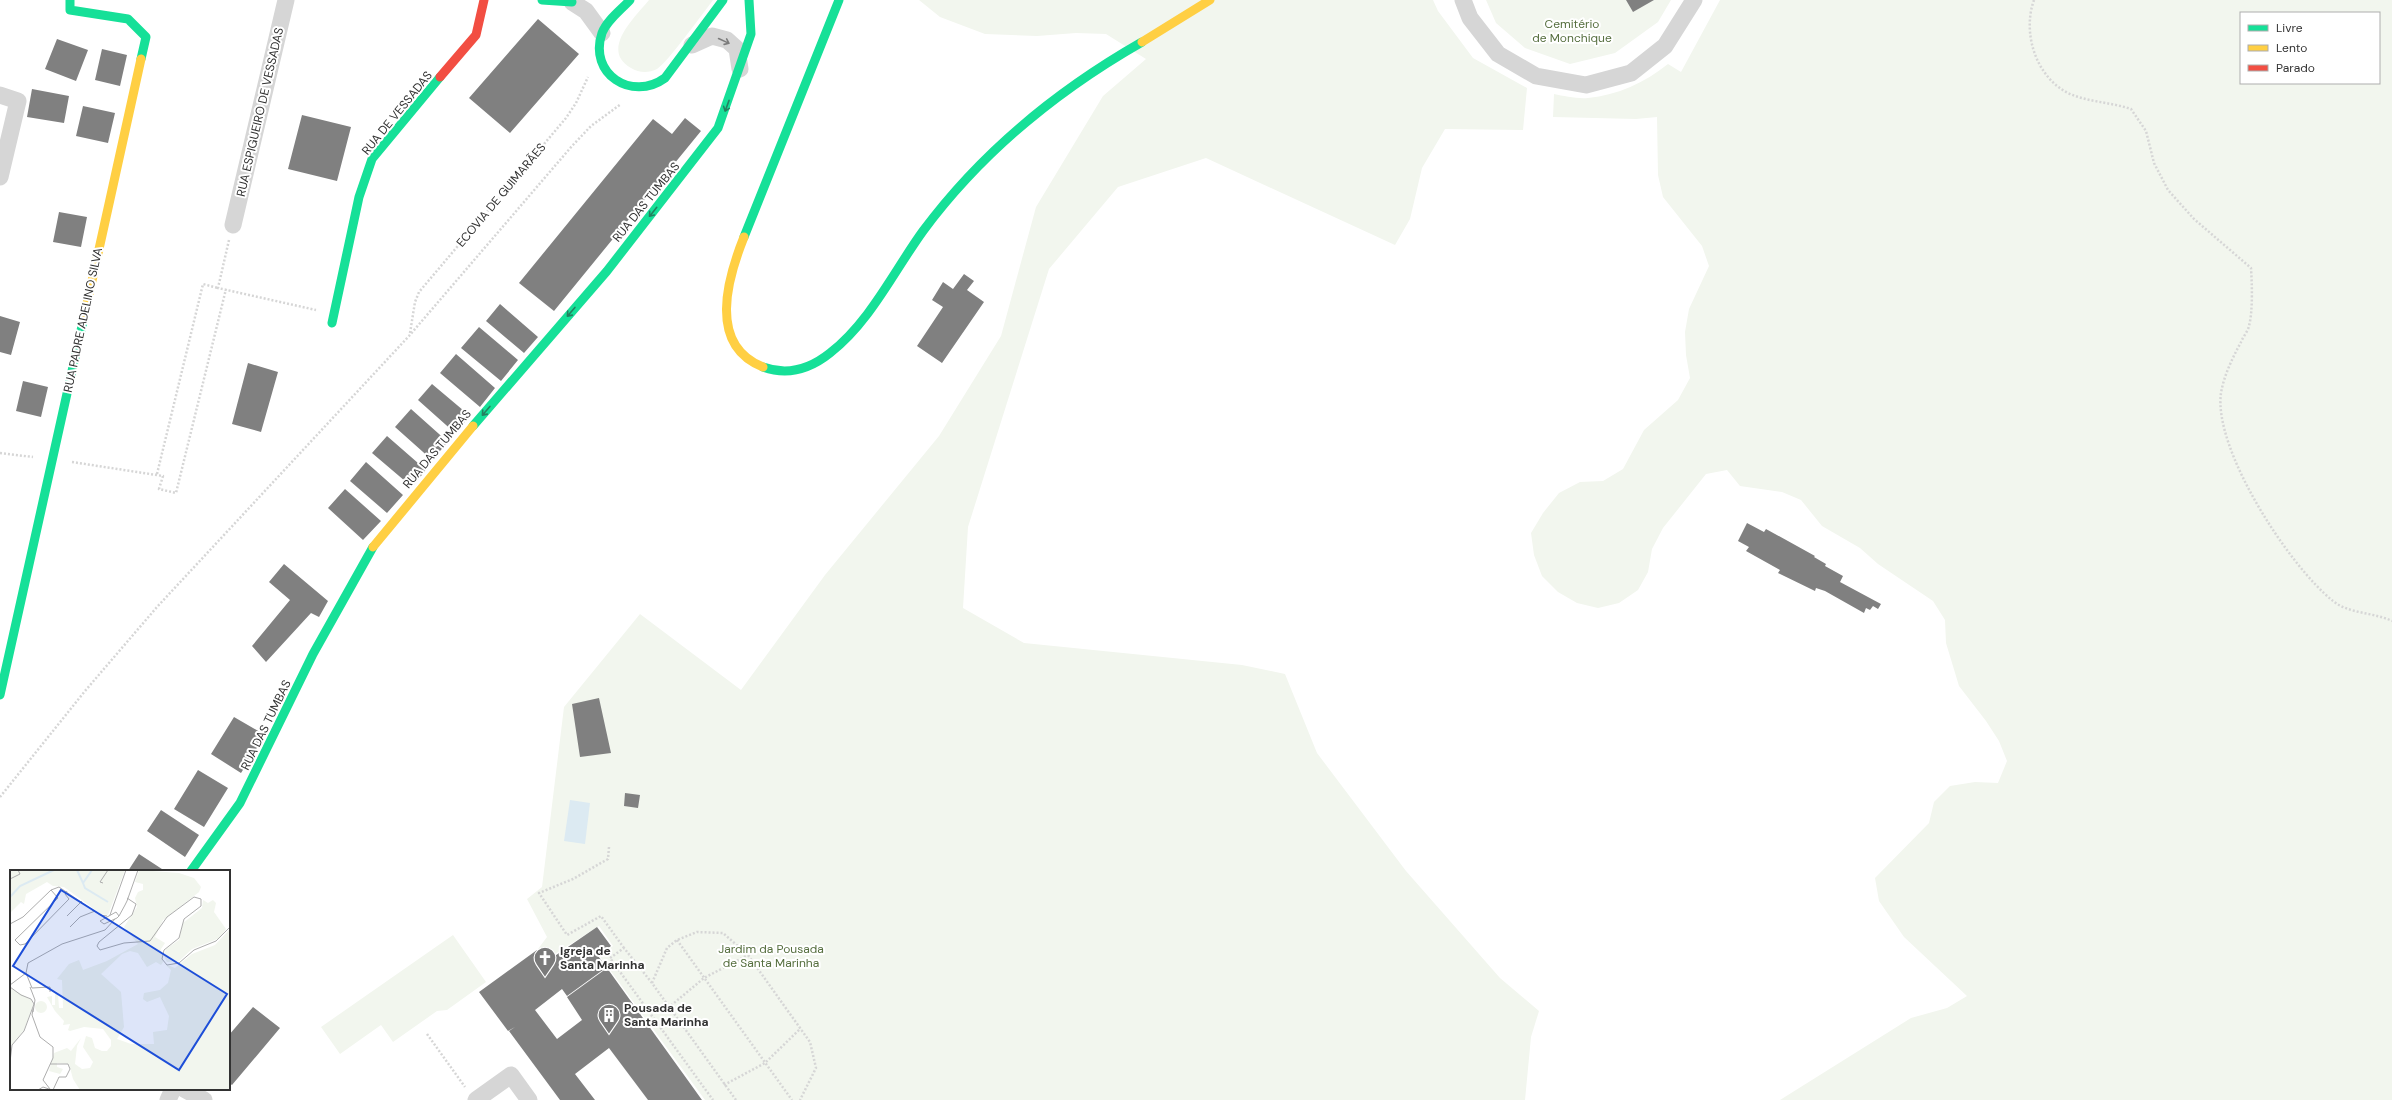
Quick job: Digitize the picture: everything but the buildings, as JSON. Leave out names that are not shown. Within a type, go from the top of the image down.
[{"type":"street","name":"RUA PADRE ADELINO SILVA","points":[[0,695],[146,37],[128,19],[70,10],[70,0]]},
{"type":"street","name":"RUA ESPIGUEIRO DE VESSADAS","points":[[233,225],[286,0]]},
{"type":"street","name":"RUA DE VESSADAS","points":[[333,319],[359,197],[372,159],[476,35],[484,0]]},
{"type":"street","points":[[542,0],[577,1],[602,33]]},
{"type":"street","points":[[630,0],[602,33],[598,55],[605,72],[618,83],[642,88],[653,86],[664,78],[692,45],[723,0]]},
{"type":"street","name":"RUA DAS TUMBAS","points":[[192,870],[240,803],[313,654],[367,554],[450,452],[607,271],[700,154],[718,128],[740,69],[751,34],[749,0]]},
{"type":"street","points":[[839,0],[734,263],[727,289],[726,316],[735,346],[755,364],[771,371],[791,371],[816,363],[837,348],[872,305],[923,231],[948,200],[1004,141],[1074,85],[1210,0]]},
{"type":"street","points":[[1463,0],[1470,18],[1498,54],[1536,76],[1586,85],[1631,73],[1665,46],[1694,0]]},
{"type":"street","points":[[692,45],[712,36],[727,40],[737,49],[740,69]]},
{"type":"street","points":[[0,96],[18,101],[0,177]]},
{"type":"street","points":[[476,1100],[511,1075],[530,1100]]},
{"type":"street","points":[[168,1100],[173,1090]]},
{"type":"street","points":[[186,1090],[204,1100]]},
{"type":"path","points":[[2034,0],[2030,26],[2033,53],[2052,82],[2068,93],[2131,108],[2146,131],[2154,162],[2168,190],[2194,219],[2251,268],[2249,326],[2228,370],[2221,391],[2220,408],[2225,438],[2254,500],[2301,570],[2333,601],[2346,610],[2373,614],[2392,621]]},
{"type":"path","name":"ECOVIA DE GUIMARÃES","points":[[409,336],[415,302],[420,292],[566,118],[576,103],[598,55]]},
{"type":"path","points":[[0,797],[85,691],[157,607],[409,336],[572,146],[603,116],[627,101]]},
{"type":"path","points":[[218,288],[233,225]]},
{"type":"path","points":[[157,474],[203,284],[333,319]]},
{"type":"path","points":[[0,453],[157,474],[163,476],[159,489],[176,493],[226,289]]},
{"type":"path","points":[[609,847],[608,859],[573,879],[539,893],[567,935],[601,916],[652,983],[668,1008],[736,1100]]},
{"type":"path","points":[[652,983],[667,948],[677,940],[697,932],[723,933],[748,955],[810,1042],[816,1068],[800,1100]]},
{"type":"path","points":[[677,940],[792,1100]]},
{"type":"path","points":[[624,948],[610,958],[713,1100]]},
{"type":"path","points":[[668,1008],[704,978],[748,955]]},
{"type":"path","points":[[724,1085],[766,1063],[801,1028]]},
{"type":"path","points":[[427,1034],[460,1081]]},
{"type":"green space","points":[[649,0],[713,0],[662,65],[654,70],[641,72],[634,70],[622,61],[618,52],[619,43],[629,24]]},
{"type":"green space","name":"Jardim da Pousada de Santa Marinha","points":[[919,0],[1433,0],[1438,11],[1473,58],[1527,88],[1523,130],[1445,129],[1422,168],[1410,219],[1395,245],[1206,158],[1118,187],[1049,269],[968,527],[963,608],[1024,643],[1242,665],[1285,674],[1317,753],[1406,871],[1500,978],[1539,1011],[1531,1037],[1525,1100],[705,1100],[599,955],[613,946],[599,926],[547,959],[538,949],[547,937],[527,899],[542,887],[564,707],[640,614],[741,690],[825,575],[939,436],[1001,336],[1036,207],[1103,96],[1146,59],[1106,34],[1076,33],[1037,36],[985,34],[940,17]]},
{"type":"green space","name":"Cemitério de Monchique","points":[[1486,0],[1671,0],[1658,22],[1615,53],[1570,64],[1525,48],[1496,23]]},
{"type":"green space","points":[[1720,0],[2392,0],[2392,1100],[1780,1100],[1911,1018],[1947,1008],[1967,996],[1904,937],[1879,901],[1875,878],[1929,823],[1934,802],[1950,786],[1975,782],[1998,783],[2007,761],[1999,741],[1986,721],[1959,686],[1946,643],[1945,620],[1933,601],[1878,564],[1860,548],[1822,526],[1801,500],[1782,492],[1740,486],[1727,470],[1706,474],[1663,528],[1652,549],[1648,572],[1638,590],[1619,603],[1598,608],[1577,603],[1558,592],[1542,576],[1534,555],[1531,533],[1543,513],[1559,493],[1580,482],[1603,481],[1623,469],[1644,430],[1678,400],[1690,378],[1686,355],[1685,332],[1689,309],[1709,266],[1702,246],[1663,197],[1658,175],[1657,117],[1636,119],[1553,117],[1554,94],[1588,98],[1610,94],[1630,87],[1650,77],[1668,64],[1681,72]]},
{"type":"green space","points":[[453,935],[486,982],[447,1010],[437,1011],[393,1042],[381,1025],[340,1054],[321,1027]]},
{"type":"shaded area","points":[[570,800],[590,803],[585,844],[564,841]]},
{"type":"traffic: fast","points":[[70,0],[70,10],[128,19],[146,37],[141,59]]},
{"type":"traffic: fast","points":[[542,0],[572,2]]},
{"type":"traffic: fast","points":[[630,0],[604,28],[599,48],[601,61],[607,72],[616,80],[627,85],[639,87],[652,85],[665,78],[723,0]]},
{"type":"traffic: fast","points":[[473,426],[607,271],[718,128],[751,34],[749,0]]},
{"type":"traffic: fast","points":[[744,237],[839,0]]},
{"type":"traffic: fast","points":[[763,367],[772,370],[790,371],[807,367],[830,353],[844,340],[869,311],[923,231],[970,175],[1023,125],[1051,102],[1080,81],[1142,42]]},
{"type":"traffic: fast","points":[[332,323],[359,197],[372,159],[440,77]]},
{"type":"traffic: fast","points":[[0,695],[84,317]]},
{"type":"traffic: fast","points":[[192,870],[240,803],[313,654],[373,547]]},
{"type":"traffic: slow","points":[[1142,42],[1210,0]]},
{"type":"traffic: slow","points":[[84,317],[141,59]]},
{"type":"traffic: slow","points":[[744,237],[732,271],[728,290],[726,309],[728,327],[734,343],[745,357],[763,367]]},
{"type":"traffic: slow","points":[[373,547],[473,426]]},
{"type":"traffic: jam","points":[[440,77],[476,35],[484,0]]},
{"type":"place","name":"Igreja de Santa Marinha","points":[[545,978]]},
{"type":"place","name":"Pousada de Santa Marinha","points":[[609,1034]]}]
